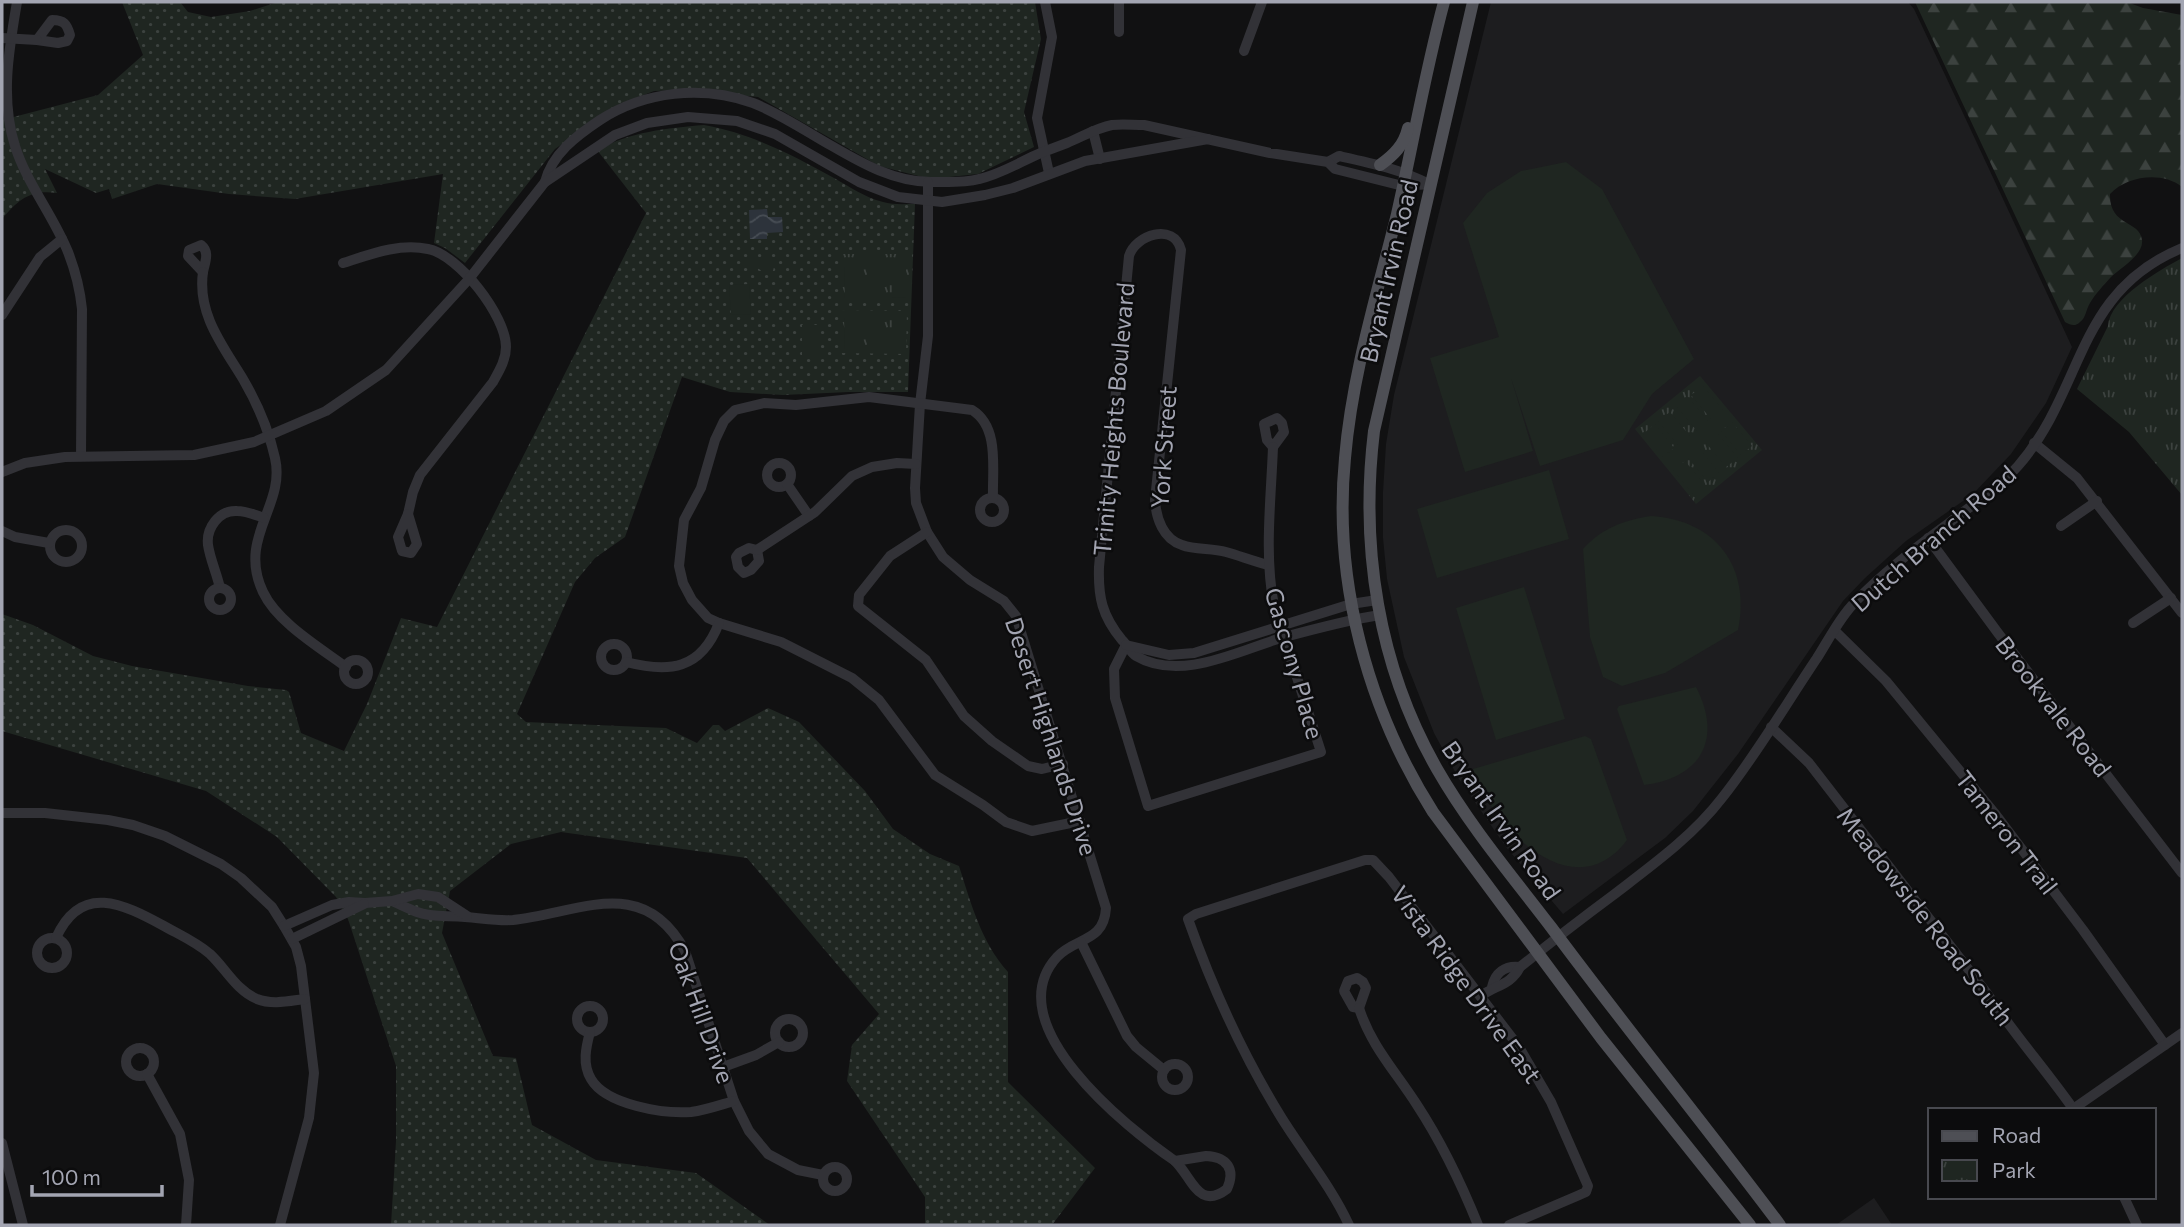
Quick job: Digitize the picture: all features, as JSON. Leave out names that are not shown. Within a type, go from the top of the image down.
[{"type":"main road","name":"Bryant Irvin Road","points":[[1444,2],[1425,78],[1404,186],[1357,379],[1345,456],[1342,493],[1351,604],[1381,707],[1415,784],[1601,1038],[1750,1225]]},
{"type":"main road","name":"Bryant Irvin Road","points":[[1473,2],[1374,431],[1369,538],[1380,615],[1405,702],[1437,770],[1558,936],[1780,1225]]},
{"type":"main road","points":[[1380,164],[1391,157],[1405,139],[1416,94],[1425,78]]},
{"type":"street","points":[[17,2],[6,38],[10,126],[24,170],[62,239],[74,270],[82,309],[81,456]]},
{"type":"street","points":[[1045,2],[1052,37],[1037,118],[1049,173]]},
{"type":"street","points":[[1119,2],[1119,32]]},
{"type":"street","points":[[1244,51],[1262,2]]},
{"type":"street","points":[[6,38],[37,40]]},
{"type":"street","points":[[2,472],[44,459],[194,455],[269,436],[326,411],[386,370],[468,279],[545,182],[549,168],[563,150],[584,131],[616,110],[664,94],[716,94],[750,102],[860,162],[893,176],[929,183],[977,180],[1111,125],[1144,125],[1328,163],[1335,169],[1404,186],[1430,184]]},
{"type":"street","points":[[545,182],[558,176],[599,145],[640,126],[662,120],[718,118],[757,126],[859,182],[898,197],[942,202],[1013,188],[1049,173],[1100,159],[1208,139]]},
{"type":"street","points":[[1093,131],[1100,159]]},
{"type":"street","points":[[1328,163],[1339,156],[1380,164],[1406,172],[1430,184]]},
{"type":"street","name":"Desert Highlands Drive","points":[[929,183],[927,353],[920,404],[916,503],[927,531],[953,568],[1004,601],[1016,616],[1106,908],[1106,919],[1101,928],[1059,955],[1049,967],[1042,995],[1048,1029],[1073,1070],[1116,1116],[1175,1161],[1186,1172],[1198,1192],[1208,1196],[1219,1195],[1227,1189],[1231,1172],[1226,1162],[1217,1156],[1175,1161]]},
{"type":"street","name":"Trinity Heights Boulevard","points":[[1181,250],[1176,238],[1164,233],[1136,242],[1129,256],[1098,590],[1104,615],[1134,655],[1158,664],[1188,666],[1284,637],[1380,615]]},
{"type":"street","points":[[2,315],[40,257],[62,239]]},
{"type":"street","points":[[344,263],[400,247],[432,250],[448,257],[493,308],[501,325],[506,345],[505,356],[493,382],[419,475],[408,514]]},
{"type":"street","name":"Dutch Branch Road","points":[[1481,996],[1492,987],[1509,982],[1520,967],[1663,857],[1696,827],[1723,797],[1856,601],[1928,538],[1987,494],[2017,467],[2064,393],[2091,330],[2107,305],[2123,286],[2148,265],[2182,248]]},
{"type":"street","name":"York Street","points":[[1181,250],[1155,500],[1158,521],[1171,538],[1181,545],[1226,552],[1268,565]]},
{"type":"street","points":[[203,272],[202,292],[214,335],[244,380],[269,436],[276,461],[275,491],[256,547],[256,568],[263,592],[272,608],[285,620],[345,667]]},
{"type":"street","points":[[993,498],[990,433],[984,418],[972,410],[869,397],[796,405],[764,403],[735,410],[724,421],[715,440],[701,488],[684,520],[679,566],[683,583],[692,600],[708,618],[719,624],[781,642],[852,678],[879,700],[934,775],[1006,822],[1032,831],[1080,821]]},
{"type":"street","points":[[2034,443],[2077,478],[2182,612]]},
{"type":"street","name":"Gascony Place","points":[[1126,645],[1114,669],[1115,698],[1148,806],[1321,752],[1274,606],[1268,565],[1273,447]]},
{"type":"street","points":[[757,550],[809,516],[862,470],[886,464],[916,464]]},
{"type":"street","points":[[787,484],[809,516]]},
{"type":"street","points":[[2061,526],[2097,501]]},
{"type":"street","points":[[220,588],[208,545],[209,531],[214,522],[222,515],[238,511],[264,518]]},
{"type":"street","points":[[2,531],[15,537],[49,543]]},
{"type":"street","points":[[927,531],[890,556],[859,595],[858,606],[926,660],[964,716],[992,741],[1027,766],[1042,769],[1063,764]]},
{"type":"street","name":"Brookvale Road","points":[[1928,538],[1998,634],[2182,873]]},
{"type":"street","points":[[2133,623],[2171,598]]},
{"type":"street","points":[[1126,645],[1169,654],[1194,653],[1351,604],[1377,600]]},
{"type":"street","points":[[626,662],[660,669],[680,665],[705,648],[719,624]]},
{"type":"street","name":"Tameron Trail","points":[[1835,631],[1886,681],[1996,815],[2165,1045]]},
{"type":"street","name":"Meadowside Road South","points":[[1772,727],[1809,763],[2073,1108]]},
{"type":"street","points":[[2,813],[45,813],[108,820],[134,825],[165,836],[241,877],[264,899],[284,926],[292,939],[301,966],[314,1073],[309,1118],[280,1225]]},
{"type":"street","name":"Vista Ridge Drive East","points":[[1349,1225],[1328,1185],[1261,1084],[1200,953],[1188,919],[1196,914],[1365,860],[1373,860],[1389,877],[1481,996],[1538,1079],[1568,1137],[1588,1189],[1509,1225]]},
{"type":"street","name":"Oak Hill Drive","points":[[284,926],[331,905],[392,901],[418,894],[438,897],[467,917]]},
{"type":"street","name":"Oak Hill Drive","points":[[392,901],[418,913],[488,920],[514,920],[598,903],[621,904],[656,915],[677,935],[685,951],[734,1101],[749,1131],[768,1154],[798,1170],[823,1175]]},
{"type":"street","points":[[56,938],[63,923],[76,911],[93,903],[125,906],[198,944],[214,957],[239,988],[255,998],[267,1002],[304,999]]},
{"type":"street","name":"Oak Hill Drive","points":[[292,939],[365,903]]},
{"type":"street","points":[[1082,942],[1127,1036],[1164,1070]]},
{"type":"street","points":[[1359,1008],[1364,1026],[1378,1051],[1416,1102],[1447,1156],[1478,1225]]},
{"type":"street","points":[[590,1032],[585,1054],[591,1080],[623,1102],[674,1112],[694,1112],[734,1101]]},
{"type":"street","points":[[2075,1108],[2182,1033]]},
{"type":"street","points":[[723,1067],[756,1055],[779,1042]]},
{"type":"street","points":[[147,1074],[180,1134],[189,1180],[186,1225]]},
{"type":"street","points":[[2,1143],[23,1225]]},
{"type":"street","points":[[2125,1199],[2137,1225]]},
{"type":"shaded area","points":[[1491,2],[1908,2],[1914,9],[2072,347],[2046,403],[2011,454],[1973,494],[1906,541],[1843,601],[1738,754],[1693,811],[1665,838],[1563,914],[1506,847],[1459,779],[1434,733],[1404,657],[1387,579],[1383,538],[1386,444],[1394,395]]},
{"type":"shaded area","points":[[1874,1198],[1892,1225],[1836,1225]]},
{"type":"green space","points":[[122,2],[180,2],[188,12],[211,17],[250,11],[278,2],[1035,2],[1041,39],[1024,112],[1034,147],[978,174],[930,179],[879,166],[758,97],[684,90],[654,91],[618,105],[555,149],[465,263],[434,243],[443,174],[295,199],[229,194],[157,184],[112,199],[109,189],[96,193],[45,169],[57,193],[39,193],[25,197],[2,219],[2,120],[98,95],[143,55]]},
{"type":"green space","points":[[1915,2],[2127,2],[2143,8],[2182,15],[2182,187],[2155,177],[2126,183],[2110,194],[2114,212],[2136,229],[2140,234],[2142,246],[2097,293],[2084,318],[2076,325],[2065,322]]},
{"type":"green space","points":[[704,125],[738,133],[771,146],[876,200],[890,204],[915,204],[908,392],[783,395],[730,392],[682,377],[625,537],[595,558],[575,582],[517,714],[526,722],[666,728],[697,743],[713,725],[719,725],[725,731],[768,708],[799,722],[865,791],[893,829],[930,854],[959,866],[984,935],[1008,972],[1008,1082],[1095,1168],[1052,1225],[925,1225],[925,1197],[847,1081],[852,1045],[879,1014],[747,858],[561,832],[511,844],[450,891],[442,933],[493,1056],[516,1058],[532,1125],[596,1160],[696,1173],[770,1225],[391,1225],[396,1141],[396,1066],[348,919],[336,897],[277,837],[206,791],[2,731],[2,614],[33,625],[93,656],[132,666],[286,690],[289,692],[301,733],[344,751],[367,704],[401,618],[437,627],[646,213],[597,150],[636,135]]},
{"type":"green space","points":[[1566,162],[1602,189],[1694,359],[1652,394],[1623,440],[1540,466],[1511,378],[1533,451],[1465,472],[1430,358],[1499,337],[1463,223],[1487,193],[1521,171]]},
{"type":"green space","points":[[840,254],[909,254],[909,301],[840,301]]},
{"type":"green space","points":[[748,257],[771,260],[774,267],[772,274],[767,275],[759,269],[746,266],[743,260]]},
{"type":"green space","points":[[2182,258],[2182,495],[2129,432],[2077,389],[2117,305],[2138,286]]},
{"type":"green space","points":[[892,266],[906,266],[906,297],[892,298]]},
{"type":"green space","points":[[844,267],[859,267],[859,298],[845,298]]},
{"type":"green space","points":[[868,267],[883,267],[883,298],[868,298]]},
{"type":"green space","points":[[749,284],[751,314],[731,315],[729,285]]},
{"type":"green space","points":[[839,310],[907,311],[906,354],[839,353]]},
{"type":"green space","points":[[844,318],[859,318],[859,349],[845,349]]},
{"type":"green space","points":[[868,318],[883,318],[883,350],[868,350]]},
{"type":"green space","points":[[892,319],[906,319],[906,350],[892,350]]},
{"type":"green space","points":[[802,325],[820,325],[820,357],[802,357]]},
{"type":"green space","points":[[1700,376],[1762,450],[1696,504],[1635,429]]},
{"type":"green space","points":[[1703,386],[1723,410],[1711,419],[1691,395]]},
{"type":"green space","points":[[1688,397],[1708,421],[1697,431],[1677,407]]},
{"type":"green space","points":[[1670,412],[1690,436],[1678,445],[1658,421]]},
{"type":"green space","points":[[1732,422],[1752,446],[1741,455],[1721,431]]},
{"type":"green space","points":[[1655,424],[1674,448],[1663,457],[1643,434]]},
{"type":"green space","points":[[1718,434],[1738,458],[1726,467],[1706,443]]},
{"type":"green space","points":[[1700,449],[1719,473],[1708,482],[1688,458]]},
{"type":"green space","points":[[1685,461],[1705,485],[1693,494],[1673,470]]},
{"type":"green space","points":[[1549,470],[1569,539],[1437,578],[1417,509]]},
{"type":"green space","points":[[1651,516],[1674,519],[1694,527],[1711,537],[1724,551],[1739,586],[1741,607],[1738,630],[1665,673],[1622,686],[1603,677],[1590,637],[1583,549],[1614,526]]},
{"type":"green space","points":[[1524,587],[1565,719],[1496,740],[1456,608]]},
{"type":"green space","points":[[1696,687],[1707,723],[1702,753],[1693,765],[1680,774],[1644,785],[1617,709],[1619,706]]},
{"type":"green space","points":[[1585,736],[1591,739],[1627,840],[1606,860],[1583,867],[1560,864],[1537,853],[1516,836],[1497,815],[1473,769]]},
{"type":"water","points":[[767,209],[768,217],[782,217],[783,232],[767,233],[767,239],[750,239],[749,210]]}]
